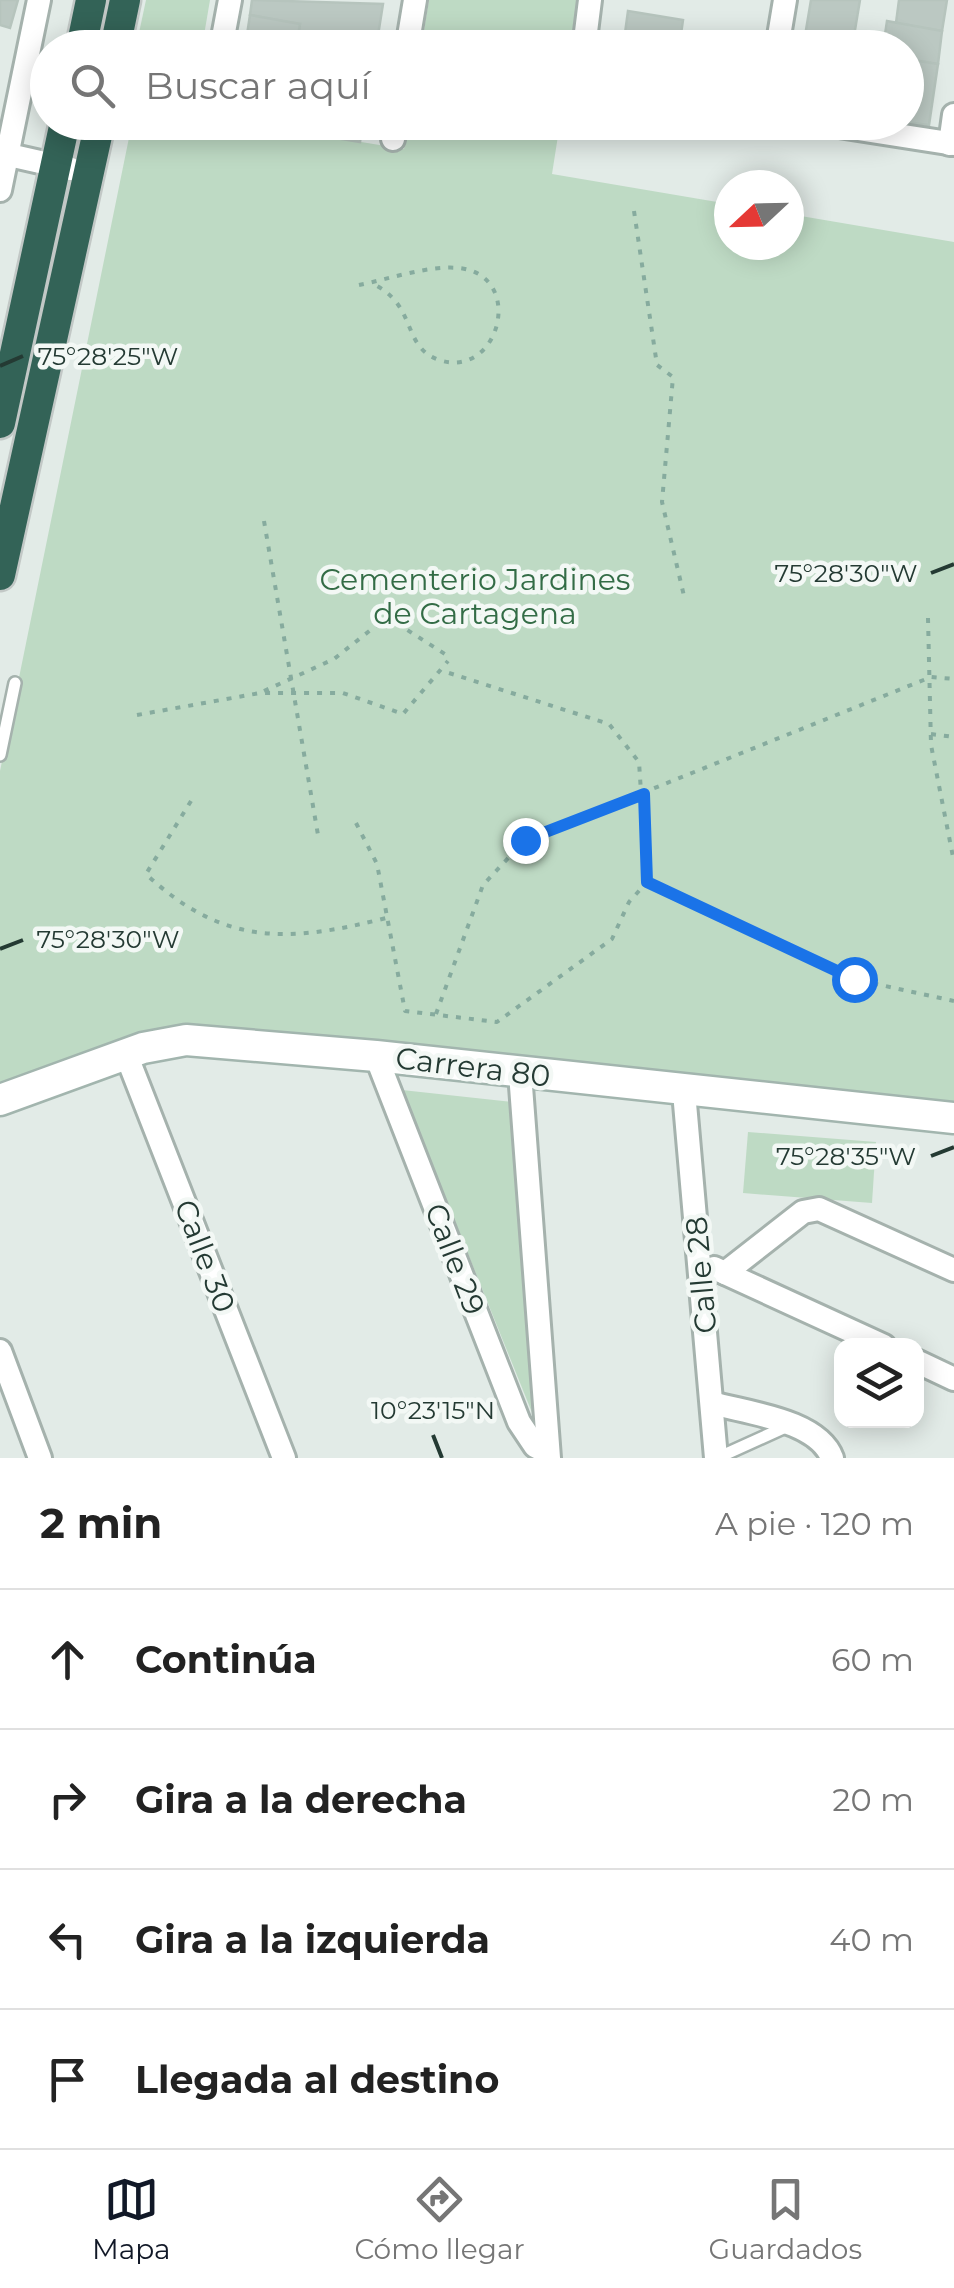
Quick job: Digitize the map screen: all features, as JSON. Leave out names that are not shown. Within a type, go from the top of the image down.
[{"type":"highway","points":[[85,30],[91,0]]},
{"type":"highway","points":[[119,30],[125,0]]},
{"type":"highway","points":[[0,422],[61,140]]},
{"type":"highway","points":[[0,575],[96,140]]},
{"type":"street","points":[[32,30],[39,0]]},
{"type":"street","points":[[224,30],[230,0]]},
{"type":"street","points":[[411,30],[415,0]]},
{"type":"street","points":[[586,30],[590,0]]},
{"type":"street","points":[[780,30],[784,0]]},
{"type":"street","points":[[0,190],[4,154],[30,40]]},
{"type":"street","points":[[924,140],[952,144],[954,116]]},
{"type":"street","points":[[4,154],[90,173]]},
{"type":"street","name":"Carrera 80","points":[[0,1100],[126,1054],[186,1040],[376,1056],[954,1118]]},
{"type":"street","name":"Calle 30","points":[[126,1054],[284,1458]]},
{"type":"street","name":"Calle 29","points":[[376,1056],[519,1422],[548,1456]]},
{"type":"street","name":"Calle 29","points":[[520,1072],[548,1456]]},
{"type":"street","name":"Calle 28","points":[[684,1092],[716,1458]]},
{"type":"street","points":[[725,1273],[803,1212],[819,1209],[948,1259]]},
{"type":"street","points":[[700,1261],[867,1338]]},
{"type":"street","points":[[0,1352],[40,1458]]},
{"type":"street","points":[[924,1364],[954,1379]]},
{"type":"street","points":[[712,1403],[790,1425],[818,1438],[832,1458]]},
{"type":"lane","points":[[0,755],[15,683]]},
{"type":"lane","points":[[716,1458],[790,1425]]},
{"type":"path","points":[[634,210],[657,365],[673,377],[662,502],[684,596]]},
{"type":"path","points":[[360,285],[371,283],[460,268],[484,280],[498,298],[501,318],[496,335],[476,354],[458,361],[439,360],[415,341],[403,306],[390,292],[371,283]]},
{"type":"path","points":[[264,521],[318,835]]},
{"type":"path","points":[[137,715],[260,693],[343,693],[404,714],[448,659],[387,617],[334,658],[260,693]]},
{"type":"path","points":[[928,618],[931,734],[954,862]]},
{"type":"path","points":[[356,823],[377,864],[405,1012],[497,1022],[612,939],[629,902],[647,882],[639,762],[609,724],[449,673]]},
{"type":"path","points":[[436,1014],[483,885],[525,840],[932,677],[954,679]]},
{"type":"path","points":[[931,734],[954,737]]},
{"type":"path","points":[[191,801],[146,874],[200,917],[244,930],[300,935],[386,918]]},
{"type":"path","points":[[647,882],[854,979],[954,1001]]},
{"type":"green space","points":[[146,0],[210,0],[205,30],[140,30]]},
{"type":"green space","points":[[429,0],[579,0],[575,30],[424,30]]},
{"type":"green space","name":"Cementerio Jardines de Cartagena","points":[[129,140],[349,140],[404,149],[406,140],[557,140],[552,174],[714,201],[714,260],[804,260],[804,217],[954,242],[954,1110],[178,1027],[142,1031],[0,1086],[0,771]]},
{"type":"green space","points":[[402,1090],[512,1102],[537,1425]]},
{"type":"green space","points":[[748,1132],[876,1142],[872,1203],[743,1193]]},
{"type":"building","points":[[0,0],[18,0],[10,28],[0,25]]},
{"type":"building","points":[[252,0],[383,4],[379,30],[299,30],[300,24],[250,15]]},
{"type":"building","points":[[811,0],[860,0],[855,30],[806,30]]},
{"type":"building","points":[[899,0],[947,0],[942,31],[896,23]]},
{"type":"building","points":[[628,11],[683,20],[682,30],[625,30]]},
{"type":"building","points":[[250,15],[300,24],[299,30],[248,30]]},
{"type":"building","points":[[887,21],[942,31],[938,64],[924,62],[924,30],[886,30]]},
{"type":"building","points":[[924,62],[938,64],[929,125],[924,124]]},
{"type":"route","points":[[525,840],[644,794],[647,882],[854,979]]}]
